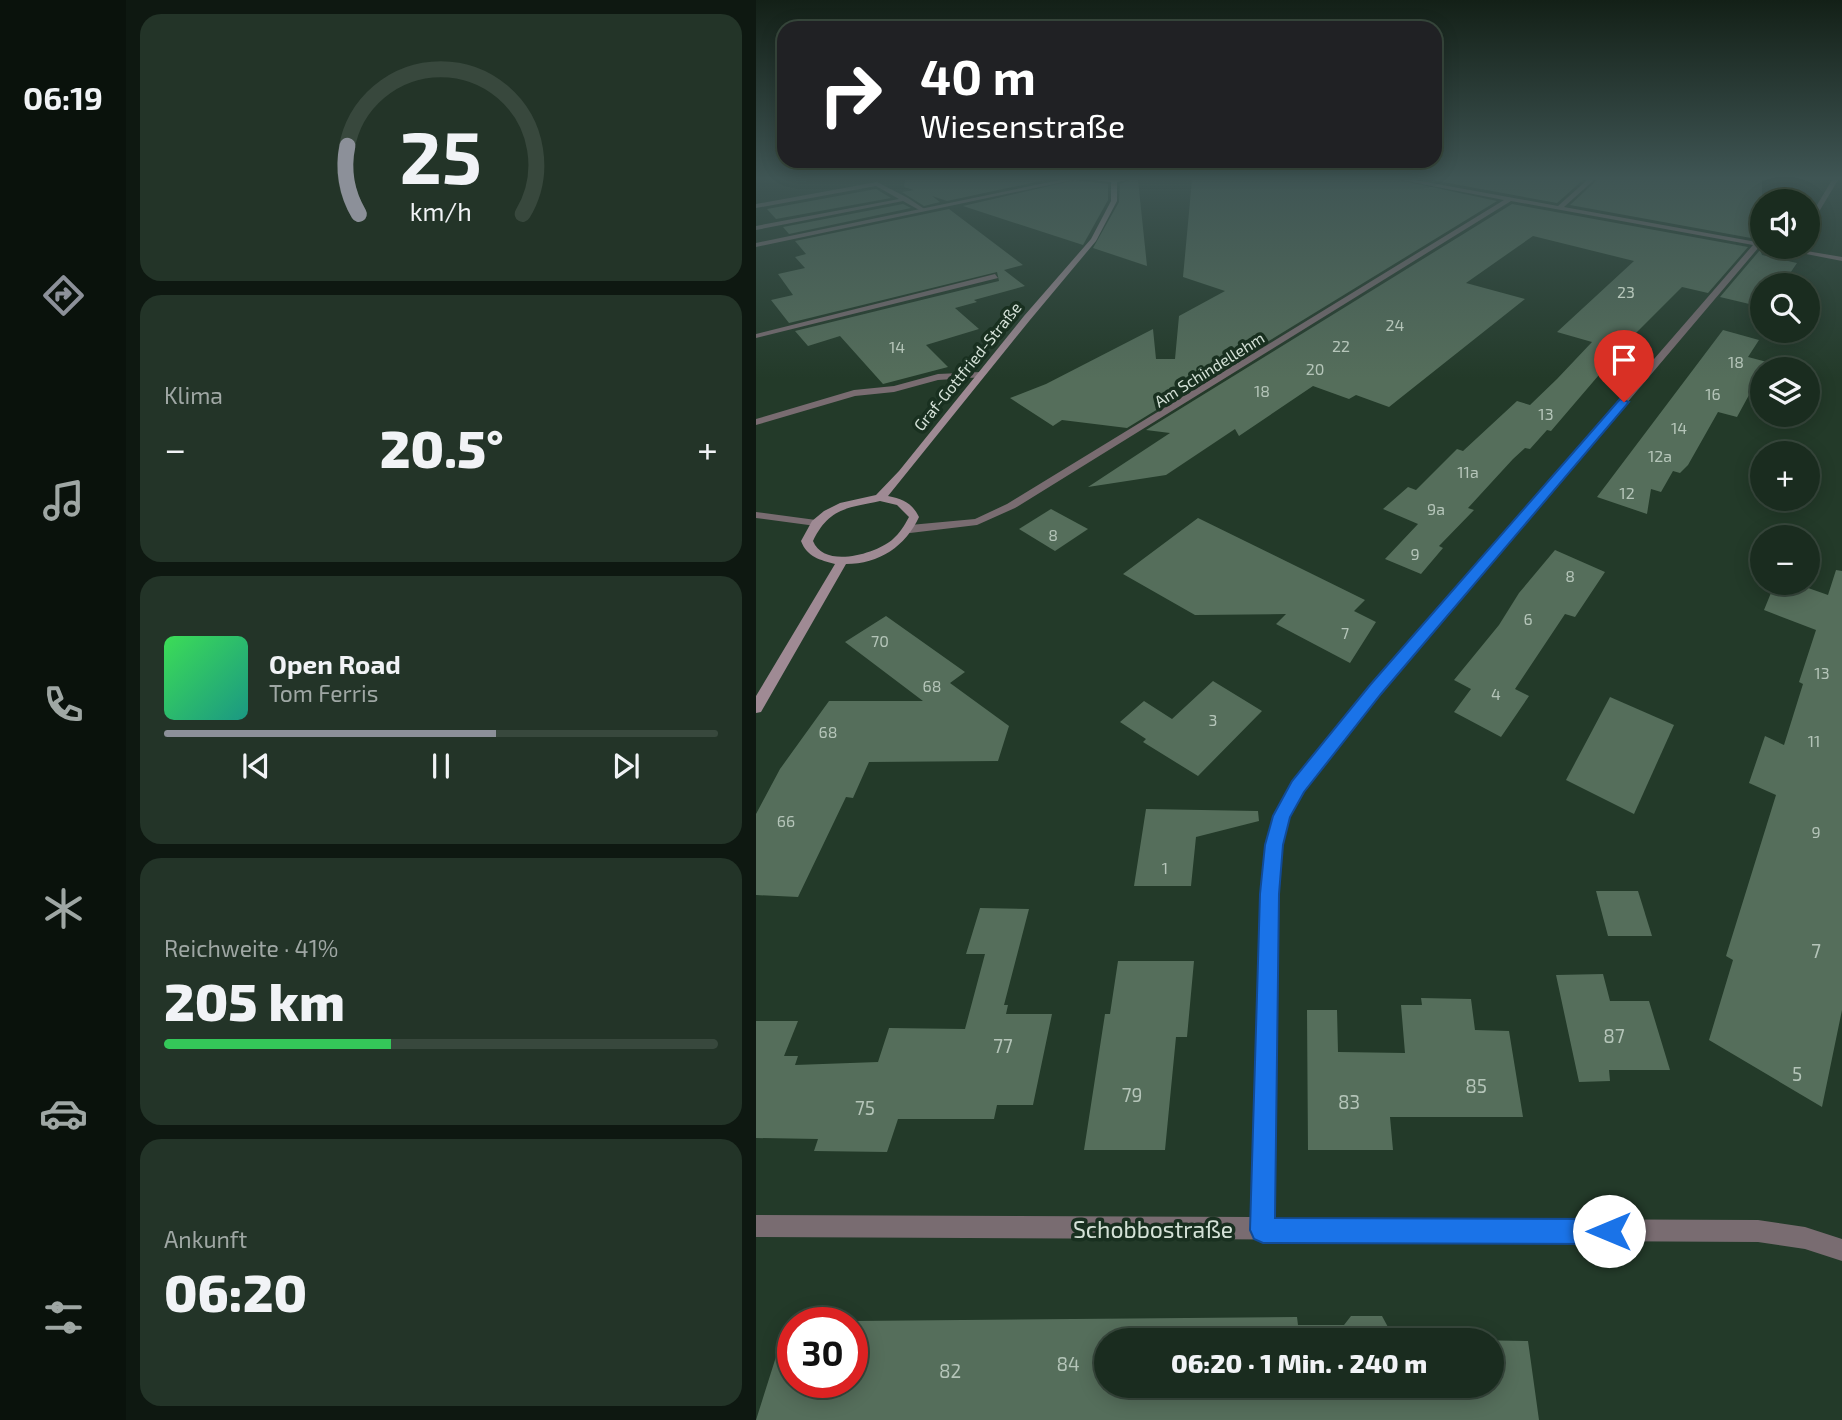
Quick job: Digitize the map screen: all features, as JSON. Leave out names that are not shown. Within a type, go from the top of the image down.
[{"type":"street","name":"Graf-Gottfried-Straße","points":[[880,498],[1089,246]]},
{"type":"street","name":"Am Schindellehm","points":[[911,529],[977,522],[1011,506],[1435,246]]},
{"type":"street","points":[[1820,254],[1842,259]]},
{"type":"street","points":[[1263,1230],[1270,894],[1274,845],[1282,816],[1298,787],[1376,690],[1750,257]]},
{"type":"street","points":[[756,336],[995,276]]},
{"type":"street","points":[[756,422],[854,393],[894,388],[938,377],[981,376]]},
{"type":"street","points":[[880,498],[897,501],[909,507],[914,517],[911,529],[891,547],[859,559],[828,559],[810,549],[807,541],[816,523],[844,505],[880,498]]},
{"type":"street","points":[[756,515],[816,523]]},
{"type":"street","points":[[756,708],[843,560]]},
{"type":"street","name":"Schobbostraße","points":[[756,1226],[1758,1231],[1805,1238],[1842,1250]]},
{"type":"building","points":[[799,246],[998,246],[1023,265],[1004,270],[1025,286],[955,308],[979,329],[926,345],[948,367],[883,384],[840,336],[808,346],[795,331],[999,281],[997,272],[789,323],[771,300],[793,295],[778,274],[805,268],[795,257],[806,254]]},
{"type":"building","points":[[1145,246],[1147,266],[1093,248]]},
{"type":"building","points":[[1186,246],[1423,246],[1127,428],[1062,420],[1053,426],[1010,398],[1046,384],[1153,329],[1156,359],[1175,359],[1179,316],[1225,291],[1183,277]]},
{"type":"building","points":[[1444,246],[1518,246],[1466,283],[1525,299],[1389,407],[1356,395],[1349,399],[1313,386],[1239,436],[1235,429],[1166,475],[1088,487],[1170,433],[1146,430]]},
{"type":"building","points":[[1574,246],[1748,247],[1708,293],[1682,287],[1628,341],[1551,431],[1547,430],[1530,449],[1525,448],[1513,459],[1468,508],[1474,510],[1439,546],[1443,548],[1421,574],[1385,559],[1418,524],[1383,509],[1408,487],[1416,490],[1457,449],[1463,451],[1517,401],[1530,405],[1557,379],[1592,342],[1557,332],[1634,261]]},
{"type":"building","points":[[1752,259],[1780,259],[1797,263],[1790,273],[1750,273],[1750,304],[1720,297]]},
{"type":"building","points":[[1723,330],[1750,338],[1750,343],[1757,343],[1748,357],[1750,393],[1737,417],[1718,412],[1688,465],[1680,473],[1673,471],[1661,492],[1651,489],[1647,514],[1597,497]]},
{"type":"building","points":[[1051,509],[1088,529],[1055,551],[1019,529]]},
{"type":"building","points":[[1198,518],[1365,600],[1354,611],[1376,622],[1350,663],[1276,624],[1286,614],[1195,615],[1123,574]]},
{"type":"building","points":[[1555,550],[1605,572],[1575,617],[1565,614],[1515,689],[1529,696],[1501,737],[1454,712],[1471,689],[1454,680]]},
{"type":"building","points":[[1836,570],[1842,571],[1842,1010],[1822,1107],[1709,1040],[1733,960],[1726,956],[1776,795],[1749,783],[1765,736],[1784,745],[1803,684],[1799,682],[1816,630],[1764,610],[1770,595],[1820,595],[1820,592],[1828,595]]},
{"type":"building","points":[[886,616],[965,672],[950,683],[1009,726],[998,761],[869,762],[853,798],[846,797],[798,897],[756,895],[756,814],[780,769],[829,701],[923,701],[845,642]]},
{"type":"building","points":[[1213,681],[1262,711],[1198,776],[1143,742],[1146,739],[1120,722],[1144,701],[1172,719]]},
{"type":"building","points":[[1610,697],[1674,725],[1634,814],[1566,780]]},
{"type":"building","points":[[1146,809],[1258,811],[1259,821],[1196,837],[1191,886],[1134,886]]},
{"type":"building","points":[[1596,891],[1638,891],[1652,936],[1608,936]]},
{"type":"building","points":[[980,908],[1029,909],[1004,1005],[1008,1005],[1006,1014],[1052,1014],[1033,1105],[997,1105],[994,1119],[898,1119],[887,1152],[814,1151],[818,1139],[756,1138],[756,1021],[798,1021],[784,1056],[798,1056],[795,1065],[878,1062],[889,1028],[965,1029],[985,954],[966,954]]},
{"type":"building","points":[[1118,961],[1194,961],[1187,1037],[1176,1037],[1165,1150],[1084,1150],[1105,1014],[1110,1014]]},
{"type":"building","points":[[1603,974],[1610,1001],[1649,1001],[1670,1070],[1609,1070],[1610,1081],[1579,1082],[1556,975]]},
{"type":"building","points":[[1421,998],[1471,999],[1475,1030],[1509,1031],[1523,1117],[1390,1117],[1393,1150],[1308,1150],[1307,1010],[1337,1010],[1338,1052],[1405,1053],[1401,1005],[1422,1005]]},
{"type":"building","points":[[1351,1316],[1382,1316],[1388,1328],[1094,1328],[1094,1398],[1504,1398],[1504,1340],[1528,1341],[1539,1420],[756,1420],[777,1354],[777,1398],[868,1398],[868,1321],[1297,1317],[1298,1325],[1344,1325]]},
{"type":"route","points":[[1609,1231],[1263,1230],[1270,894],[1274,845],[1282,816],[1298,787],[1376,690],[1624,402]]}]
